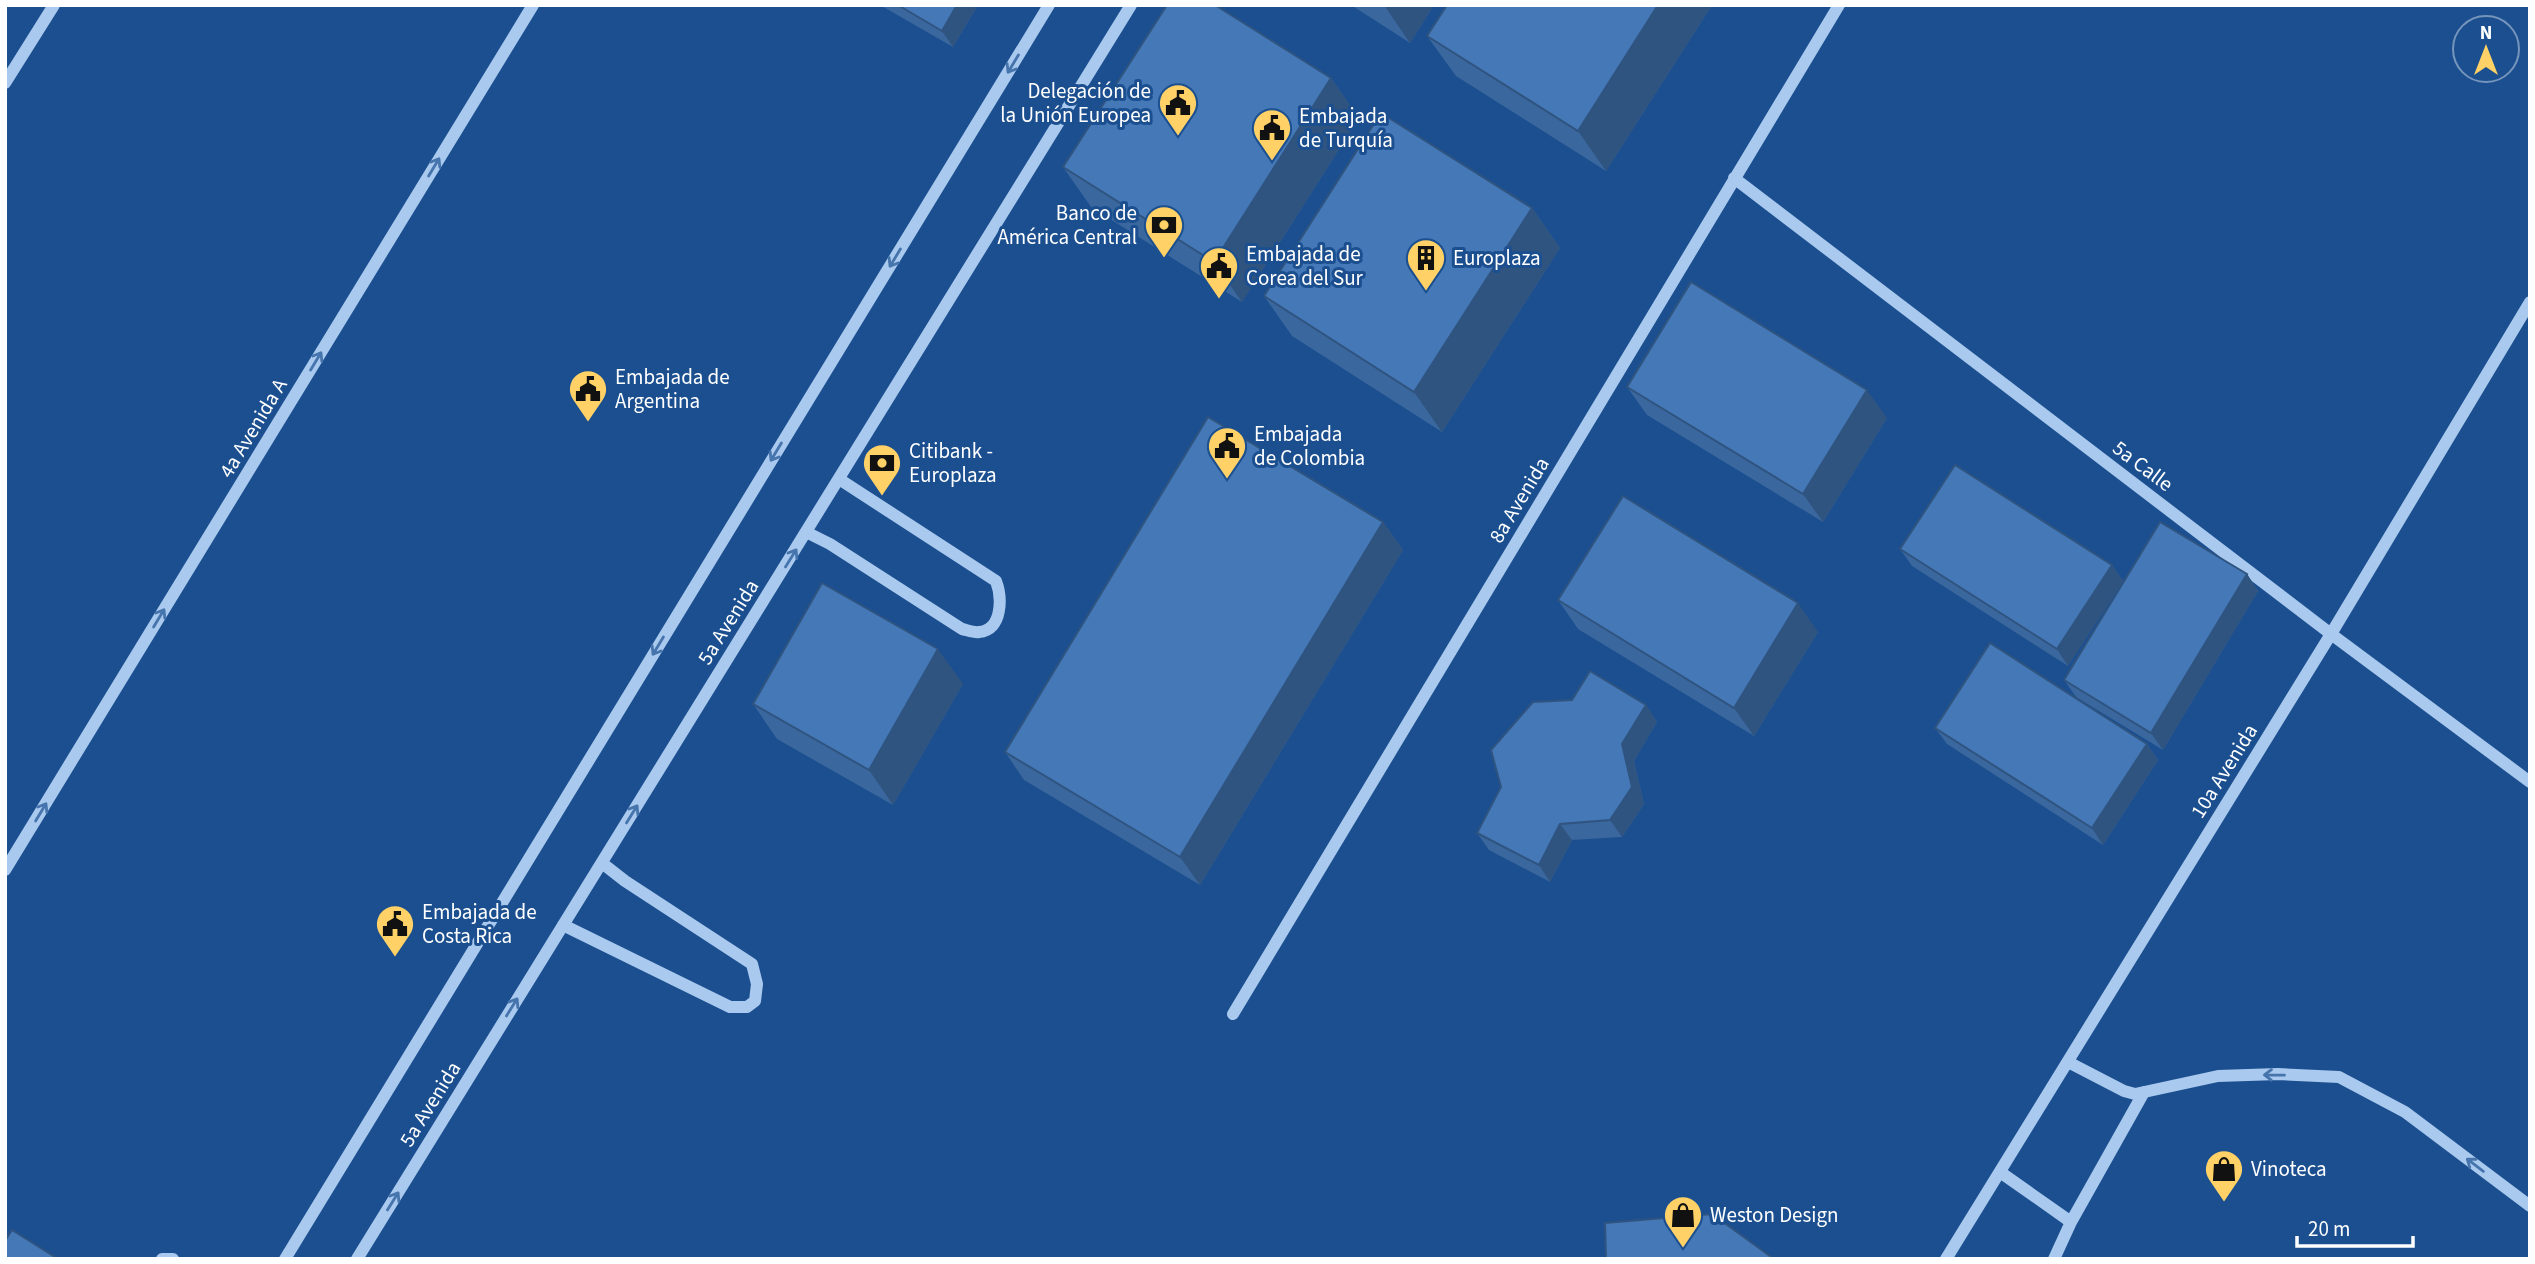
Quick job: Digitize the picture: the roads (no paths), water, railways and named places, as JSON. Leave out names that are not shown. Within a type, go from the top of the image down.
[{"type":"street","points":[[5,83],[54,5]]},
{"type":"street","name":"4a Avenida A","points":[[5,870],[533,5]]},
{"type":"street","name":"5a Avenida","points":[[285,1259],[1049,5]]},
{"type":"street","name":"5a Avenida","points":[[357,1259],[1131,5]]},
{"type":"street","name":"8a Avenida","points":[[1233,1014],[1839,5]]},
{"type":"street","name":"5a Calle","points":[[1734,178],[2331,634],[2530,782]]},
{"type":"street","name":"10a Avenida","points":[[1947,1259],[2331,634],[2530,302]]},
{"type":"street","points":[[806,532],[830,544],[962,629],[980,632],[991,627],[999,614],[996,581],[839,479]]},
{"type":"street","points":[[563,925],[730,1007],[747,1007],[755,1001],[757,984],[752,964],[601,863]]},
{"type":"street","points":[[2068,1062],[2134,1094],[2218,1076],[2278,1074],[2339,1077],[2405,1112],[2530,1206]]},
{"type":"street","points":[[2054,1259],[2071,1222],[2144,1092]]},
{"type":"street","points":[[2000,1172],[2071,1222]]},
{"type":"street","points":[[162,1259],[173,1259]]},
{"type":"place","name":"Delegación de la Unión Europea","points":[[1178,137]]},
{"type":"place","name":"Embajada de Turquía","points":[[1272,162]]},
{"type":"place","name":"Banco de América Central","points":[[1164,259]]},
{"type":"place","name":"Europlaza","points":[[1426,292]]},
{"type":"place","name":"Embajada de Corea del Sur","points":[[1219,300]]},
{"type":"place","name":"Embajada de Argentina","points":[[588,423]]},
{"type":"place","name":"Embajada de Colombia","points":[[1227,480]]},
{"type":"place","name":"Citibank - Europlaza","points":[[882,497]]},
{"type":"place","name":"Embajada de Costa Rica","points":[[395,958]]},
{"type":"place","name":"Vinoteca","points":[[2224,1203]]},
{"type":"place","name":"Weston Design","points":[[1683,1249]]}]
